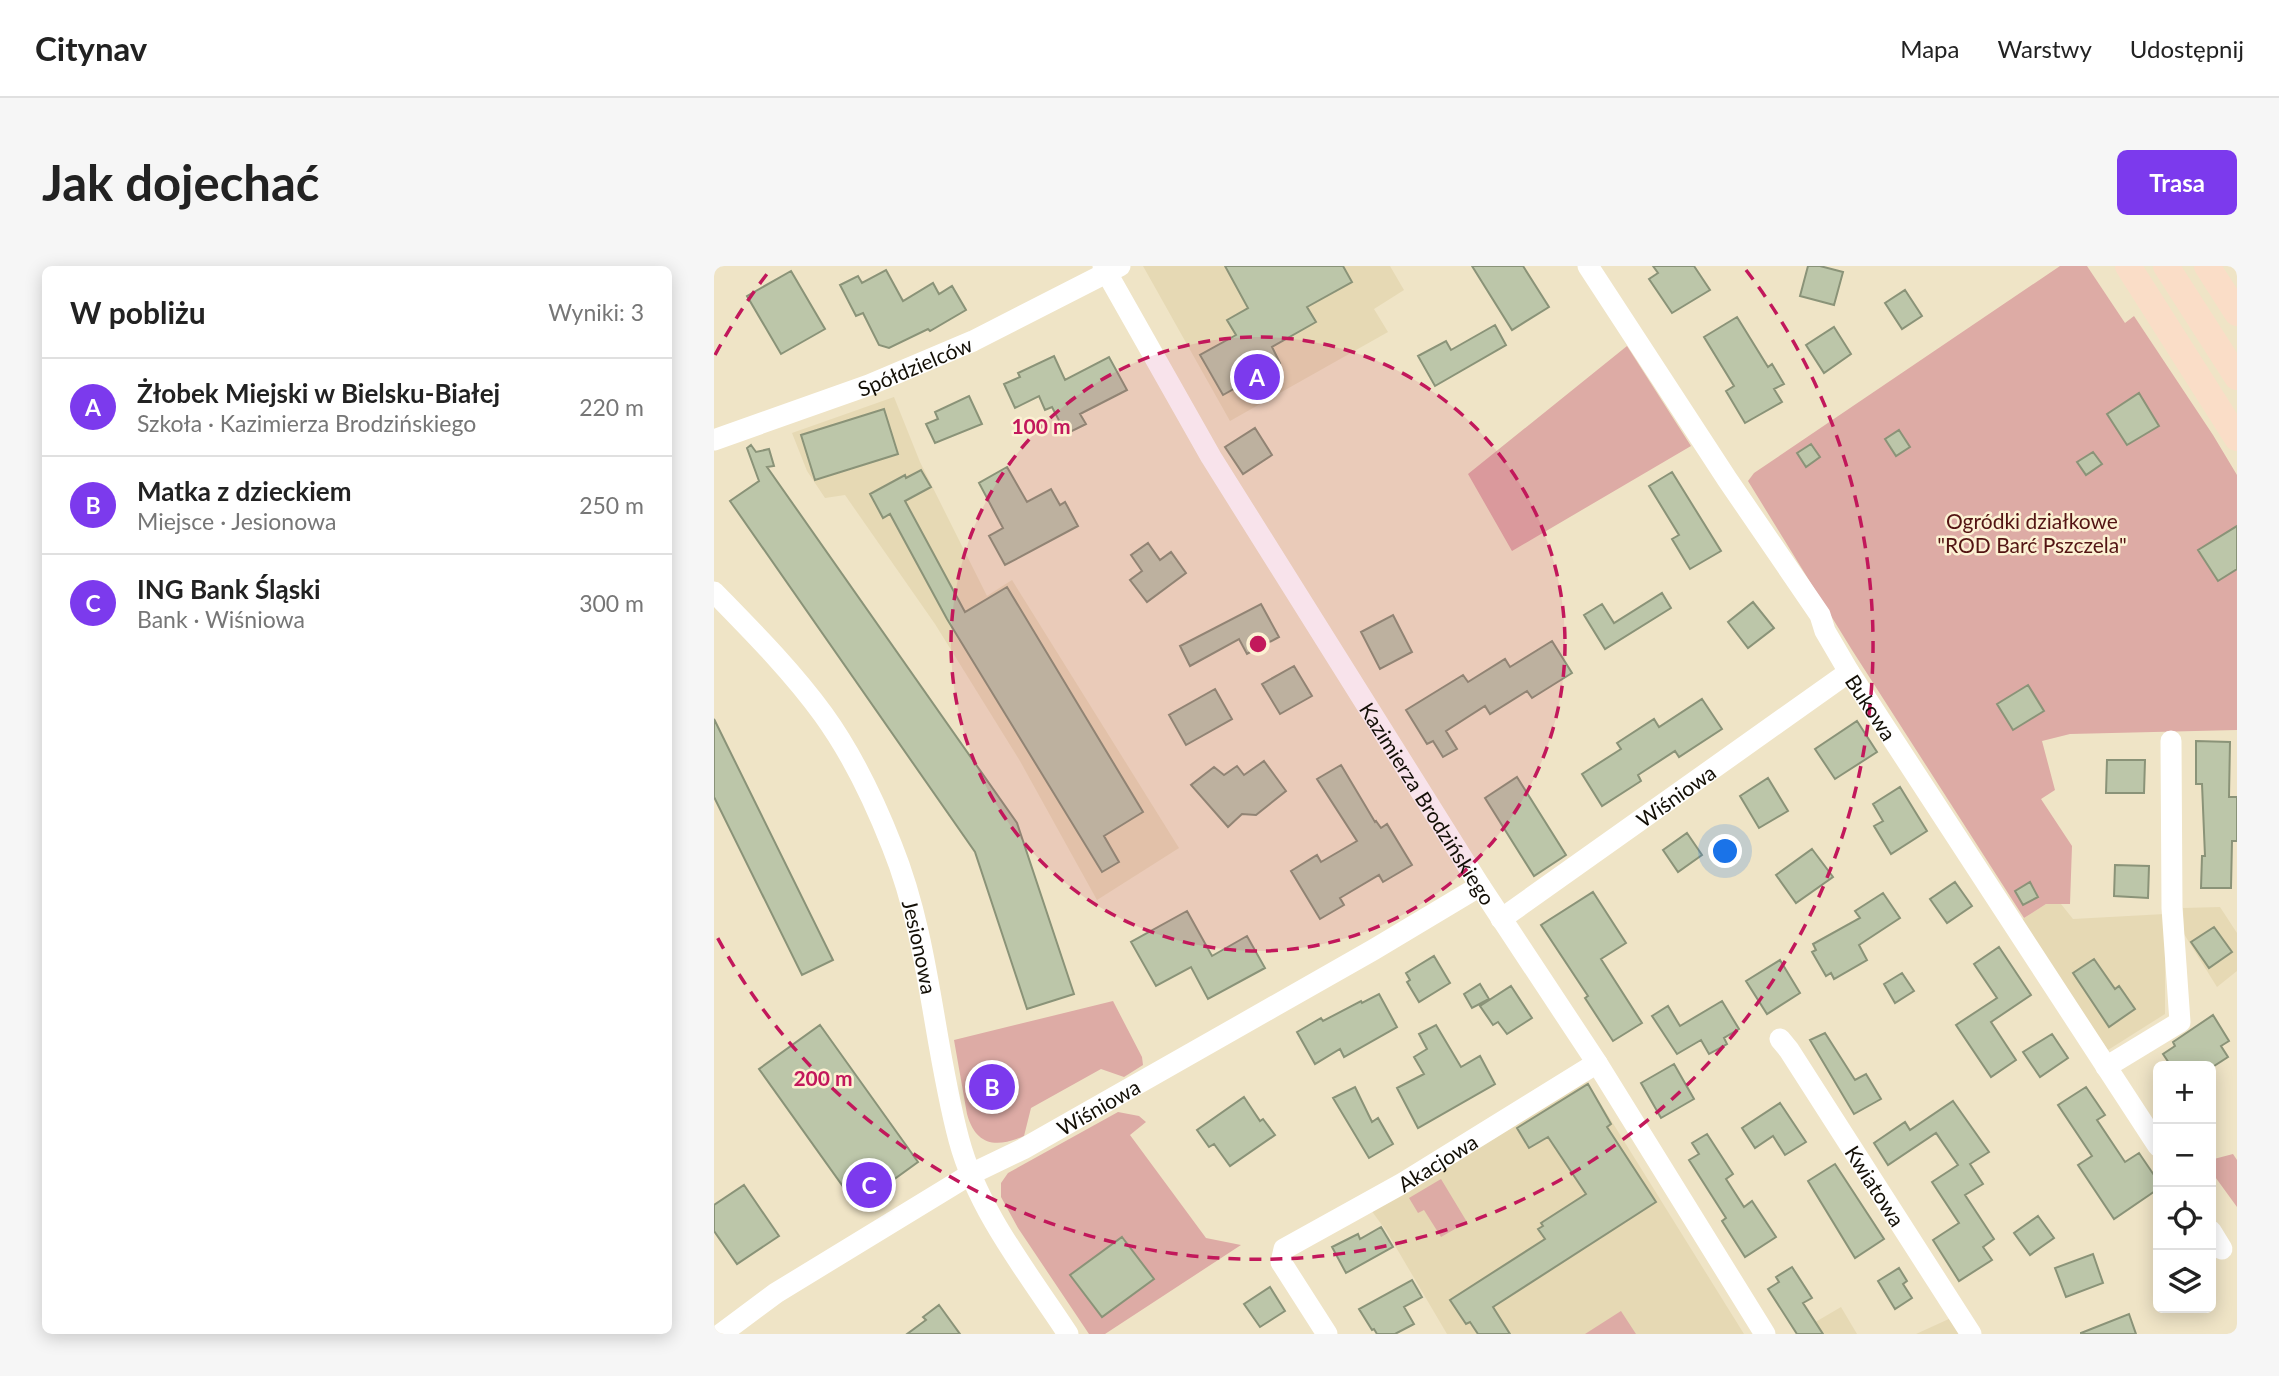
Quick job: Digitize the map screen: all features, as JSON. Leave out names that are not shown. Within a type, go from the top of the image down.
[{"type":"main road","points":[[2128,266],[2237,438]]},
{"type":"main road","points":[[2166,266],[2237,377]]},
{"type":"main road","points":[[2207,266],[2237,313]]},
{"type":"street","name":"Bukowa","points":[[1588,266],[1820,615],[1825,631],[1849,672],[2153,1138]]},
{"type":"street","name":"Spółdzielców","points":[[714,440],[869,385],[973,341],[1110,268]]},
{"type":"street","name":"Kazimierza Brodzińskiego","points":[[1110,268],[1211,457],[1479,886],[1597,1063],[1765,1334]]},
{"type":"street","name":"Jesionowa","points":[[714,592],[789,671],[823,715],[846,749],[870,796],[893,847],[910,900],[931,988],[953,1112],[971,1174],[999,1228],[1068,1334]]},
{"type":"street","name":"Wiśniowa","points":[[1501,919],[1849,672]]},
{"type":"street","points":[[2106,1067],[2180,1022],[2172,908],[2171,741]]},
{"type":"street","name":"Wiśniowa","points":[[721,1334],[776,1293],[971,1174],[1023,1149],[1373,950],[1479,886]]},
{"type":"street","name":"Kwiatowa","points":[[1780,1039],[1970,1334]]},
{"type":"street","name":"Akacjowa","points":[[1327,1334],[1282,1262],[1284,1249],[1403,1183],[1597,1063]]},
{"type":"shaded area","points":[[1143,266],[1390,266],[1404,290],[1374,309],[1388,332],[1230,421]]},
{"type":"shaded area","points":[[894,397],[920,462],[987,596],[1012,580],[1179,848],[1097,900],[1020,761],[935,624],[845,495],[825,498],[807,471],[792,433]]},
{"type":"shaded area","points":[[2046,904],[2061,904],[2073,919],[2165,914],[2165,1014],[2108,1050],[2021,920]]},
{"type":"shaded area","points":[[2220,907],[2237,933],[2237,971],[2217,987],[2184,934],[2183,908]]},
{"type":"shaded area","points":[[1586,1080],[1744,1334],[1447,1334],[1387,1232],[1371,1210]]},
{"type":"shaded area","points":[[1841,1307],[1857,1334],[1795,1334]]},
{"type":"shaded area","points":[[1951,1318],[1961,1334],[1916,1334]]},
{"type":"green space","name":"Ogródki działkowe \"ROD Barć Pszczela\"","points":[[2060,266],[2087,266],[2125,323],[2134,316],[2237,475],[2237,730],[2070,734],[2042,741],[2055,790],[2041,799],[2072,846],[2070,904],[2046,904],[2024,918],[1852,650],[1748,481],[1754,473]]},
{"type":"green space","points":[[1627,346],[1691,446],[1512,551],[1468,474]]},
{"type":"green space","points":[[1113,1001],[1142,1057],[1143,1065],[1124,1077],[1101,1069],[1031,1108],[1024,1136],[996,1143],[976,1133],[967,1114],[954,1040]]},
{"type":"green space","points":[[1118,1112],[1139,1116],[1146,1122],[1130,1135],[1206,1238],[1241,1245],[1105,1334],[1089,1334],[1018,1228],[1001,1197],[1001,1183],[1008,1173]]},
{"type":"green space","points":[[2233,1154],[2237,1160],[2237,1207],[2216,1178],[2216,1158]]},
{"type":"green space","points":[[1441,1179],[1467,1222],[1441,1237],[1424,1210],[1418,1213],[1409,1198]]},
{"type":"green space","points":[[1621,1311],[1636,1334],[1585,1334]]},
{"type":"building","points":[[1225,266],[1343,266],[1352,282],[1307,307],[1316,322],[1272,347],[1280,363],[1223,395],[1200,355],[1236,335],[1227,320],[1248,308]]},
{"type":"building","points":[[1472,266],[1523,266],[1549,307],[1512,330]]},
{"type":"building","points":[[1653,266],[1694,266],[1710,290],[1672,313],[1649,279],[1658,273]]},
{"type":"building","points":[[1808,266],[1843,272],[1834,305],[1800,296]]},
{"type":"building","points":[[886,270],[903,301],[933,283],[939,294],[952,286],[966,310],[930,331],[928,329],[889,348],[879,345],[863,313],[856,316],[840,285],[858,276],[862,283]]},
{"type":"building","points":[[791,271],[825,329],[781,354],[747,296]]},
{"type":"building","points":[[1905,290],[1922,316],[1902,329],[1885,303]]},
{"type":"building","points":[[1737,317],[1768,367],[1772,364],[1784,384],[1774,389],[1782,402],[1745,423],[1726,391],[1734,386],[1704,337]]},
{"type":"building","points":[[1495,325],[1506,345],[1435,386],[1418,356],[1446,341],[1451,350]]},
{"type":"building","points":[[1834,327],[1851,354],[1824,373],[1806,345]]},
{"type":"building","points":[[1054,356],[1065,380],[1109,357],[1127,390],[1080,414],[1086,424],[1066,434],[1052,407],[1045,410],[1039,396],[1015,408],[1004,384],[1020,377],[1018,373]]},
{"type":"building","points":[[2139,393],[2159,426],[2127,445],[2107,414]]},
{"type":"building","points":[[969,396],[982,424],[935,443],[926,424],[938,419],[935,412]]},
{"type":"building","points":[[884,409],[898,454],[815,480],[801,435]]},
{"type":"building","points":[[1255,428],[1272,455],[1243,474],[1225,447]]},
{"type":"building","points":[[1899,430],[1910,447],[1896,456],[1885,439]]},
{"type":"building","points":[[1811,444],[1820,457],[1806,467],[1797,453]]},
{"type":"building","points":[[751,445],[756,452],[769,449],[774,466],[767,467],[1017,823],[1074,994],[1027,1009],[975,852],[730,501],[759,481],[747,448]]},
{"type":"building","points":[[2093,452],[2102,464],[2086,475],[2077,462]]},
{"type":"building","points":[[1007,467],[1027,502],[1051,489],[1060,505],[1065,502],[1078,526],[1005,565],[989,536],[1003,528],[979,483]]},
{"type":"building","points":[[921,470],[931,487],[905,501],[965,612],[1007,587],[1143,812],[1104,836],[1119,862],[1102,872],[947,619],[890,514],[883,518],[870,494],[905,475],[906,478]]},
{"type":"building","points":[[1672,472],[1721,551],[1690,569],[1672,539],[1679,535],[1649,486]]},
{"type":"building","points":[[2237,526],[2237,569],[2218,581],[2198,550]]},
{"type":"building","points":[[1148,543],[1160,560],[1171,552],[1186,573],[1147,602],[1130,580],[1142,571],[1131,555]]},
{"type":"building","points":[[1662,593],[1671,608],[1605,649],[1584,615],[1602,604],[1614,623]]},
{"type":"building","points":[[1753,602],[1774,628],[1748,648],[1728,622]]},
{"type":"building","points":[[1261,604],[1279,637],[1247,654],[1239,639],[1190,666],[1180,646]]},
{"type":"building","points":[[1393,615],[1412,652],[1380,669],[1361,632]]},
{"type":"building","points":[[1552,641],[1572,673],[1532,698],[1527,691],[1490,714],[1485,706],[1446,731],[1457,749],[1443,757],[1433,741],[1427,744],[1406,710],[1463,675],[1468,682],[1505,659],[1510,667]]},
{"type":"building","points":[[1294,666],[1312,696],[1280,714],[1262,684]]},
{"type":"building","points":[[2028,685],[2044,711],[2013,730],[1997,704]]},
{"type":"building","points":[[1215,689],[1232,719],[1186,745],[1169,715]]},
{"type":"building","points":[[1702,699],[1722,729],[1679,757],[1675,751],[1638,775],[1641,781],[1602,806],[1582,774],[1621,749],[1617,743],[1654,719],[1659,727]]},
{"type":"building","points":[[714,719],[833,960],[802,975],[714,797]]},
{"type":"building","points":[[1857,721],[1877,752],[1835,779],[1815,749]]},
{"type":"building","points":[[2196,741],[2230,742],[2229,797],[2237,797],[2237,841],[2232,841],[2231,888],[2201,888],[2202,856],[2205,856],[2202,784],[2196,784]]},
{"type":"building","points":[[2107,760],[2145,760],[2144,793],[2106,793]]},
{"type":"building","points":[[1264,761],[1286,791],[1256,815],[1242,814],[1228,827],[1191,785],[1214,767],[1224,775],[1237,766],[1244,775]]},
{"type":"building","points":[[1341,765],[1375,822],[1381,828],[1387,824],[1412,865],[1383,882],[1379,875],[1340,898],[1344,905],[1320,919],[1291,871],[1317,855],[1321,862],[1357,841],[1317,779]]},
{"type":"building","points":[[1517,777],[1566,855],[1534,876],[1485,798]]},
{"type":"building","points":[[1768,778],[1788,811],[1759,828],[1740,796]]},
{"type":"building","points":[[1900,787],[1927,831],[1891,854],[1874,826],[1883,821],[1873,804]]},
{"type":"building","points":[[1687,833],[1702,855],[1678,872],[1663,850]]},
{"type":"building","points":[[1812,849],[1833,877],[1796,903],[1776,875]]},
{"type":"building","points":[[2115,865],[2149,866],[2148,898],[2114,896]]},
{"type":"building","points":[[1955,882],[1972,906],[1947,923],[1930,899]]},
{"type":"building","points":[[2030,882],[2038,897],[2023,905],[2015,891]]},
{"type":"building","points":[[1593,892],[1626,943],[1601,959],[1642,1023],[1613,1041],[1585,998],[1588,996],[1541,925]]},
{"type":"building","points":[[1883,893],[1900,918],[1859,945],[1867,960],[1834,979],[1831,973],[1826,976],[1812,952],[1816,950],[1813,944],[1860,918],[1855,911]]},
{"type":"building","points":[[1187,911],[1212,956],[1247,936],[1265,968],[1208,999],[1191,967],[1156,986],[1131,942]]},
{"type":"building","points":[[2214,927],[2232,952],[2209,968],[2191,942]]},
{"type":"building","points":[[1999,947],[2031,995],[1991,1022],[2016,1060],[1991,1077],[1956,1025],[1997,998],[1974,964]]},
{"type":"building","points":[[1434,956],[1450,983],[1419,1002],[1407,982],[1410,980],[1406,973]]},
{"type":"building","points":[[2094,959],[2115,989],[2119,986],[2135,1009],[2109,1027],[2073,973]]},
{"type":"building","points":[[1780,960],[1800,993],[1767,1014],[1746,981]]},
{"type":"building","points":[[1902,973],[1914,991],[1895,1003],[1884,984]]},
{"type":"building","points":[[1480,984],[1489,999],[1472,1008],[1464,994]]},
{"type":"building","points":[[1511,986],[1532,1018],[1507,1034],[1498,1022],[1493,1025],[1480,1006]]},
{"type":"building","points":[[1379,994],[1397,1027],[1344,1057],[1340,1049],[1315,1064],[1297,1032],[1321,1018],[1323,1021]]},
{"type":"building","points":[[1722,1001],[1739,1029],[1724,1038],[1727,1044],[1709,1054],[1701,1040],[1677,1054],[1652,1016],[1668,1006],[1680,1026]]},
{"type":"building","points":[[2213,1015],[2229,1041],[2221,1046],[2228,1057],[2216,1065],[2216,1061],[2168,1061],[2163,1054],[2175,1046],[2173,1042]]},
{"type":"building","points":[[820,1025],[918,1162],[857,1206],[759,1069]]},
{"type":"building","points":[[1436,1025],[1461,1067],[1480,1056],[1495,1084],[1418,1128],[1397,1088],[1424,1074],[1414,1057],[1427,1049],[1419,1034]]},
{"type":"building","points":[[1825,1033],[1855,1080],[1866,1074],[1881,1099],[1854,1114],[1810,1040]]},
{"type":"building","points":[[2052,1034],[2068,1058],[2040,1077],[2023,1052]]},
{"type":"building","points":[[1674,1064],[1694,1099],[1661,1118],[1641,1083]]},
{"type":"building","points":[[1588,1084],[1611,1124],[1607,1127],[1656,1202],[1493,1307],[1510,1334],[1478,1334],[1470,1322],[1466,1324],[1450,1300],[1545,1239],[1538,1229],[1543,1226],[1541,1223],[1586,1194],[1548,1137],[1529,1148],[1517,1128]]},
{"type":"building","points":[[1355,1087],[1372,1122],[1378,1118],[1393,1144],[1369,1158],[1333,1098]]},
{"type":"building","points":[[2086,1087],[2105,1115],[2097,1120],[2125,1162],[2139,1153],[2153,1174],[2153,1192],[2114,1219],[2078,1165],[2092,1156],[2058,1105]]},
{"type":"building","points":[[1244,1097],[1260,1121],[1263,1119],[1275,1135],[1230,1166],[1214,1144],[1209,1147],[1197,1130]]},
{"type":"building","points":[[1953,1101],[1989,1152],[1970,1164],[1983,1184],[1965,1195],[1994,1239],[1983,1247],[1992,1260],[1959,1281],[1933,1240],[1959,1223],[1932,1182],[1958,1165],[1936,1133],[1888,1165],[1874,1143],[1905,1122],[1910,1130]]},
{"type":"building","points":[[1780,1103],[1806,1142],[1785,1155],[1773,1136],[1755,1148],[1742,1128]]},
{"type":"building","points":[[1707,1134],[1733,1174],[1726,1179],[1744,1207],[1752,1201],[1776,1237],[1745,1257],[1722,1221],[1726,1218],[1689,1160],[1699,1154],[1692,1143]]},
{"type":"building","points":[[1835,1164],[1884,1239],[1855,1258],[1808,1181]]},
{"type":"building","points":[[744,1185],[779,1236],[737,1264],[714,1231],[714,1205]]},
{"type":"building","points":[[2038,1216],[2054,1238],[2030,1255],[2014,1233]]},
{"type":"building","points":[[1381,1227],[1393,1247],[1346,1273],[1332,1247],[1358,1234],[1360,1239]]},
{"type":"building","points":[[1122,1237],[1154,1279],[1102,1317],[1070,1275]]},
{"type":"building","points":[[2093,1254],[2103,1283],[2066,1297],[2055,1268]]},
{"type":"building","points":[[1792,1267],[1812,1298],[1803,1303],[1823,1334],[1797,1334],[1768,1289],[1779,1282],[1776,1277]]},
{"type":"building","points":[[1899,1268],[1907,1281],[1903,1284],[1912,1298],[1895,1309],[1878,1281]]},
{"type":"building","points":[[1412,1280],[1422,1297],[1404,1307],[1414,1324],[1395,1334],[1377,1334],[1359,1309]]},
{"type":"building","points":[[1270,1287],[1285,1311],[1260,1327],[1244,1304]]},
{"type":"building","points":[[939,1305],[960,1334],[907,1334],[926,1320],[923,1317]]},
{"type":"building","points":[[2129,1314],[2136,1334],[2081,1334],[2081,1333]]},
{"type":"place","name":"Żłobek Miejski w Bielsku-Białej","points":[[1257,377]]},
{"type":"place","name":"Matka z dzieckiem","points":[[992,1087]]},
{"type":"place","name":"ING Bank Śląski","points":[[869,1185]]}]
